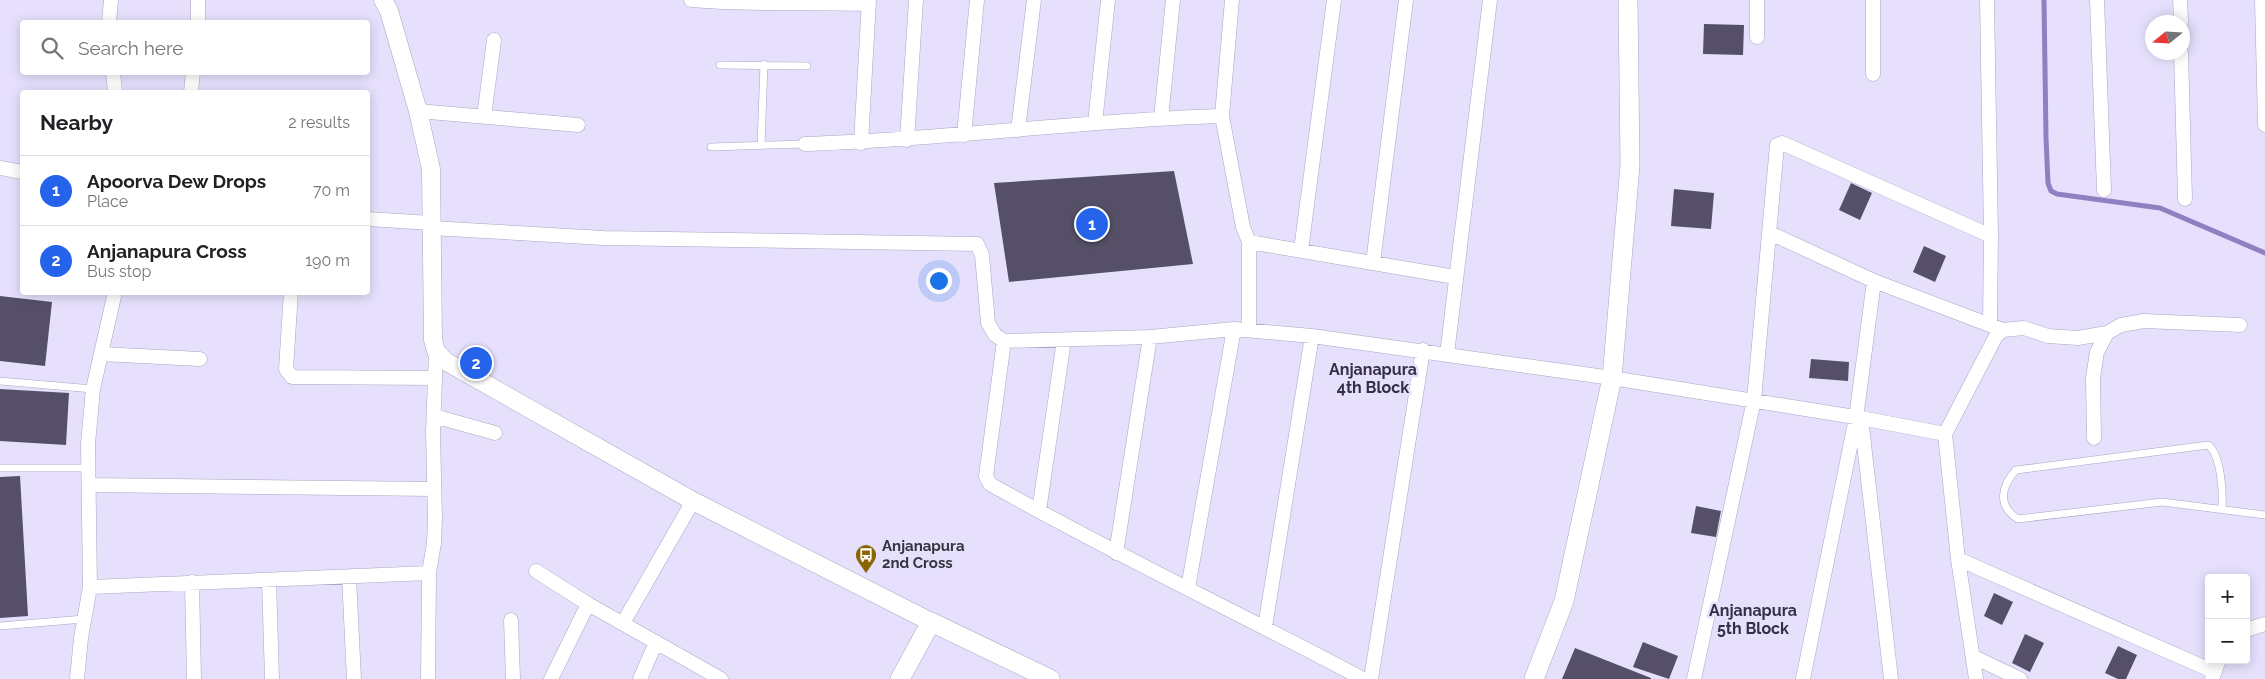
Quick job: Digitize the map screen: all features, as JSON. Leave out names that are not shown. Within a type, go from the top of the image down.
[{"type":"main road","points":[[1534,679],[1564,601],[1612,378],[1630,165],[1628,0]]},
{"type":"main road","points":[[900,679],[931,622],[1050,679]]},
{"type":"street","points":[[108,20],[111,0]]},
{"type":"street","points":[[198,0],[198,20]]},
{"type":"street","points":[[383,0],[389,10],[418,111],[431,169],[433,340],[436,350],[434,543],[429,573],[428,679]]},
{"type":"street","points":[[691,0],[731,4],[790,1],[869,2],[861,143]]},
{"type":"street","points":[[906,140],[916,0]]},
{"type":"street","points":[[964,135],[977,0]]},
{"type":"street","points":[[1018,130],[1034,0]]},
{"type":"street","points":[[1095,123],[1108,0]]},
{"type":"street","points":[[1161,118],[1173,0]]},
{"type":"street","points":[[1232,0],[1222,116],[1243,227],[1249,242],[1249,330]]},
{"type":"street","points":[[1301,250],[1334,0]]},
{"type":"street","points":[[1373,262],[1406,0]]},
{"type":"street","points":[[1446,354],[1490,0]]},
{"type":"street","points":[[1757,0],[1757,37]]},
{"type":"street","points":[[1873,0],[1873,74]]},
{"type":"street","points":[[1976,679],[1958,559],[1945,434],[1996,336],[1991,236],[1987,0]]},
{"type":"street","points":[[2098,0],[2104,190]]},
{"type":"street","points":[[2180,0],[2181,15]]},
{"type":"street","points":[[2262,0],[2265,125]]},
{"type":"street","points":[[484,117],[494,40]]},
{"type":"street","points":[[2181,60],[2185,199]]},
{"type":"street","points":[[113,75],[115,90]]},
{"type":"street","points":[[191,90],[193,75]]},
{"type":"street","points":[[418,111],[578,126]]},
{"type":"street","points":[[805,144],[906,140],[1095,123],[1222,116]]},
{"type":"street","points":[[1694,679],[1754,400],[1777,145],[1782,143],[1991,236]]},
{"type":"street","points":[[0,168],[20,172]]},
{"type":"street","points":[[370,219],[604,238],[977,244],[982,255],[988,324],[994,335],[1004,341],[1150,337],[1234,329],[1312,336],[1423,350],[1612,378],[1754,400],[1945,434]]},
{"type":"street","points":[[1770,233],[1874,281],[1996,327],[2024,328],[2048,336],[2078,338],[2107,333],[2121,325],[2144,321],[2240,325]]},
{"type":"street","points":[[1249,242],[1455,276]]},
{"type":"street","points":[[1803,679],[1858,418],[1874,281]]},
{"type":"street","points":[[77,679],[90,587],[88,444],[93,389],[114,295]]},
{"type":"street","points":[[291,295],[286,369],[292,378],[435,378]]},
{"type":"street","points":[[1188,588],[1234,329]]},
{"type":"street","points":[[2094,438],[2093,378],[2097,352],[2107,333]]},
{"type":"street","points":[[1265,627],[1312,336]]},
{"type":"street","points":[[1116,553],[1150,337]]},
{"type":"street","points":[[1039,511],[1064,340]]},
{"type":"street","points":[[1004,341],[986,476],[990,484],[1116,553],[1265,627],[1363,679]]},
{"type":"street","points":[[436,350],[445,361],[693,501],[931,622]]},
{"type":"street","points":[[1371,679],[1423,350]]},
{"type":"street","points":[[101,354],[200,359]]},
{"type":"street","points":[[434,416],[495,434]]},
{"type":"street","points":[[1858,418],[1891,679]]},
{"type":"street","points":[[89,485],[434,489]]},
{"type":"street","points":[[623,623],[693,501]]},
{"type":"street","points":[[1958,559],[2215,670]]},
{"type":"street","points":[[536,571],[588,604],[721,679]]},
{"type":"street","points":[[90,587],[429,573]]},
{"type":"street","points":[[349,577],[354,679]]},
{"type":"street","points":[[269,580],[272,679]]},
{"type":"street","points":[[192,582],[194,679]]},
{"type":"street","points":[[551,679],[588,604]]},
{"type":"street","points":[[511,620],[514,679]]},
{"type":"street","points":[[2250,629],[2265,624]]},
{"type":"street","points":[[640,679],[656,642]]},
{"type":"street","points":[[1974,658],[2020,679]]},
{"type":"lane","points":[[720,65],[764,64],[807,66]]},
{"type":"lane","points":[[761,145],[764,64]]},
{"type":"lane","points":[[711,146],[805,144]]},
{"type":"lane","points":[[0,380],[93,389]]},
{"type":"lane","points":[[2222,508],[2218,462],[2214,449],[2208,444],[2016,470],[2004,485],[2002,499],[2009,514],[2018,519],[2162,502],[2222,508],[2265,515]]},
{"type":"lane","points":[[0,468],[89,468]]},
{"type":"lane","points":[[0,626],[84,619]]},
{"type":"building","points":[[1704,24],[1744,25],[1743,55],[1703,54]]},
{"type":"building","points":[[1174,171],[1193,264],[1009,282],[994,183]]},
{"type":"building","points":[[1851,183],[1872,193],[1860,220],[1839,210]]},
{"type":"building","points":[[1674,189],[1714,193],[1711,229],[1671,226]]},
{"type":"building","points":[[1924,246],[1946,256],[1935,282],[1913,272]]},
{"type":"building","points":[[0,296],[52,302],[45,366],[0,361]]},
{"type":"building","points":[[1811,359],[1849,362],[1848,381],[1809,378]]},
{"type":"building","points":[[0,389],[69,393],[66,445],[0,441]]},
{"type":"building","points":[[20,476],[28,616],[0,618],[0,477]]},
{"type":"building","points":[[1696,506],[1721,511],[1716,537],[1691,533]]},
{"type":"building","points":[[1994,593],[2013,602],[2002,625],[1984,616]]},
{"type":"building","points":[[2025,634],[2044,643],[2030,672],[2012,663]]},
{"type":"building","points":[[1643,642],[1678,656],[1669,679],[1633,667]]},
{"type":"building","points":[[2118,646],[2137,655],[2126,679],[2118,679],[2105,673]]},
{"type":"building","points":[[1575,648],[1651,678],[1651,679],[1562,679]]},
{"type":"waterway","points":[[2044,0],[2046,138],[2048,183],[2051,191],[2057,194],[2160,208],[2265,253]]},
{"type":"place","name":"Apoorva Dew Drops","points":[[1092,224]]},
{"type":"place","name":"Anjanapura Cross","points":[[476,363]]},
{"type":"place","name":"Anjanapura 2nd Cross","points":[[866,574]]},
{"type":"district","name":"Anjanapura 4th Block","points":[[1373,378]]},
{"type":"district","name":"Anjanapura 5th Block","points":[[1753,619]]}]
